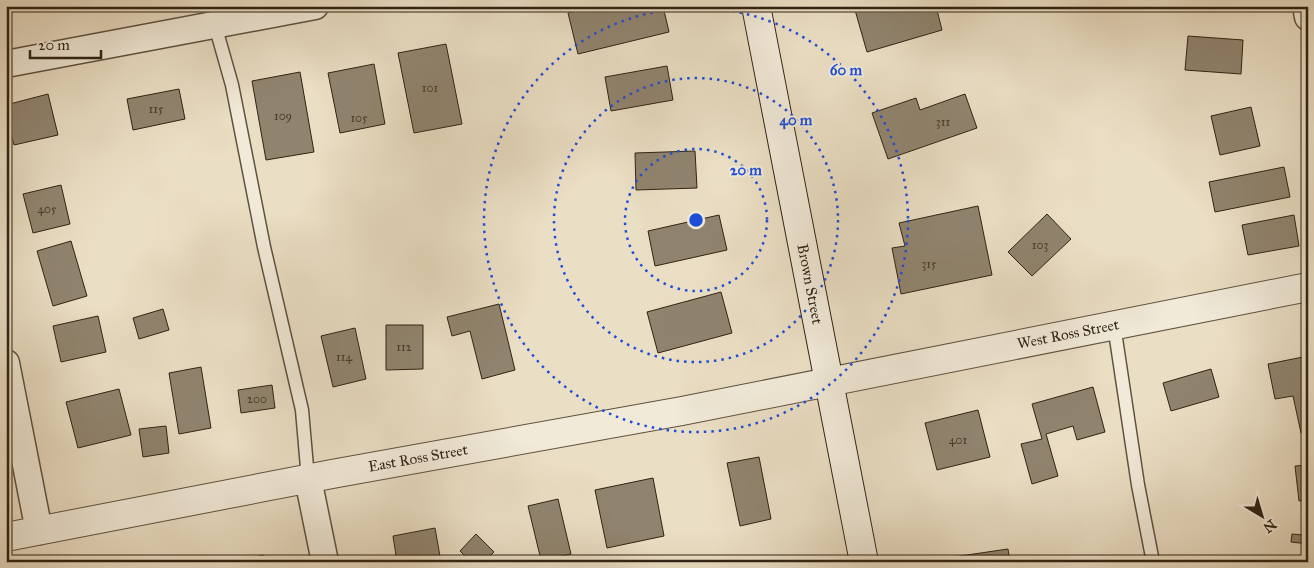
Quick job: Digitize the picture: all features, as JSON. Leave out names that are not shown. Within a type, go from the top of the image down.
[{"type":"street","points":[[6,64],[316,6]]},
{"type":"street","name":"Brown Street","points":[[756,6],[864,562]]},
{"type":"street","name":"West Ross Street","points":[[829,382],[1308,287]]},
{"type":"street","points":[[6,363],[39,530]]},
{"type":"street","name":"East Ross Street","points":[[6,537],[829,382]]},
{"type":"street","points":[[308,479],[325,562]]},
{"type":"lane","points":[[215,25],[232,85],[264,248],[302,410],[308,479]]},
{"type":"lane","points":[[1114,325],[1138,484],[1153,562]]},
{"type":"building","points":[[597,6],[663,6],[669,32],[578,54],[568,13]]},
{"type":"building","points":[[868,6],[936,6],[942,30],[867,52],[855,10]]},
{"type":"building","points":[[1188,36],[1243,40],[1241,74],[1185,70]]},
{"type":"building","points":[[446,44],[462,124],[414,133],[398,53]]},
{"type":"building","points":[[374,64],[385,124],[340,133],[328,73]]},
{"type":"building","points":[[667,66],[673,100],[611,111],[605,77]]},
{"type":"building","points":[[300,72],[314,152],[266,160],[252,81]]},
{"type":"building","points":[[179,89],[185,119],[133,130],[127,99]]},
{"type":"building","points":[[48,94],[58,135],[14,145],[6,115],[6,105]]},
{"type":"building","points":[[965,94],[977,128],[888,159],[872,113],[916,98],[920,110]]},
{"type":"building","points":[[1251,107],[1260,146],[1220,155],[1211,116]]},
{"type":"building","points":[[695,151],[697,188],[636,190],[635,153]]},
{"type":"building","points":[[1284,167],[1290,197],[1215,212],[1209,182]]},
{"type":"building","points":[[61,185],[70,224],[33,233],[23,194]]},
{"type":"building","points":[[978,206],[992,275],[901,294],[892,248],[905,246],[899,223]]},
{"type":"building","points":[[1047,214],[1071,239],[1032,276],[1008,252]]},
{"type":"building","points":[[719,215],[727,250],[655,266],[648,231]]},
{"type":"building","points":[[1294,215],[1299,246],[1248,255],[1242,225]]},
{"type":"building","points":[[71,241],[87,296],[53,306],[37,251]]},
{"type":"building","points":[[721,292],[732,333],[658,353],[647,312]]},
{"type":"building","points":[[499,304],[515,370],[482,379],[470,331],[452,336],[447,317]]},
{"type":"building","points":[[163,309],[169,330],[139,339],[133,318]]},
{"type":"building","points":[[98,316],[106,352],[61,362],[53,326]]},
{"type":"building","points":[[386,325],[423,325],[423,369],[386,370]]},
{"type":"building","points":[[355,328],[366,379],[333,387],[321,336]]},
{"type":"building","points":[[1308,356],[1308,431],[1301,433],[1293,396],[1275,399],[1268,364]]},
{"type":"building","points":[[201,367],[211,428],[179,434],[169,373]]},
{"type":"building","points":[[1211,369],[1219,397],[1171,411],[1163,383]]},
{"type":"building","points":[[272,385],[275,408],[241,413],[238,390]]},
{"type":"building","points":[[1093,387],[1105,432],[1077,440],[1073,426],[1046,434],[1058,476],[1032,484],[1021,444],[1042,439],[1032,404]]},
{"type":"building","points":[[119,389],[131,435],[78,448],[66,402]]},
{"type":"building","points":[[978,410],[990,457],[937,470],[925,423]]},
{"type":"building","points":[[166,426],[169,453],[143,457],[139,429]]},
{"type":"building","points":[[759,457],[771,519],[740,526],[727,463]]},
{"type":"building","points":[[1308,465],[1308,500],[1299,501],[1295,466]]},
{"type":"building","points":[[653,478],[664,536],[607,548],[595,490]]},
{"type":"building","points":[[558,499],[571,554],[541,560],[528,506]]},
{"type":"building","points":[[1305,515],[1308,516],[1308,544],[1291,542],[1292,534],[1303,535]]},
{"type":"building","points":[[435,528],[441,562],[397,562],[393,536]]},
{"type":"building","points":[[476,534],[494,552],[484,562],[471,562],[460,551]]},
{"type":"building","points":[[1008,549],[1010,562],[953,562],[953,557]]},
{"type":"building","points":[[263,555],[264,562],[232,562]]}]
